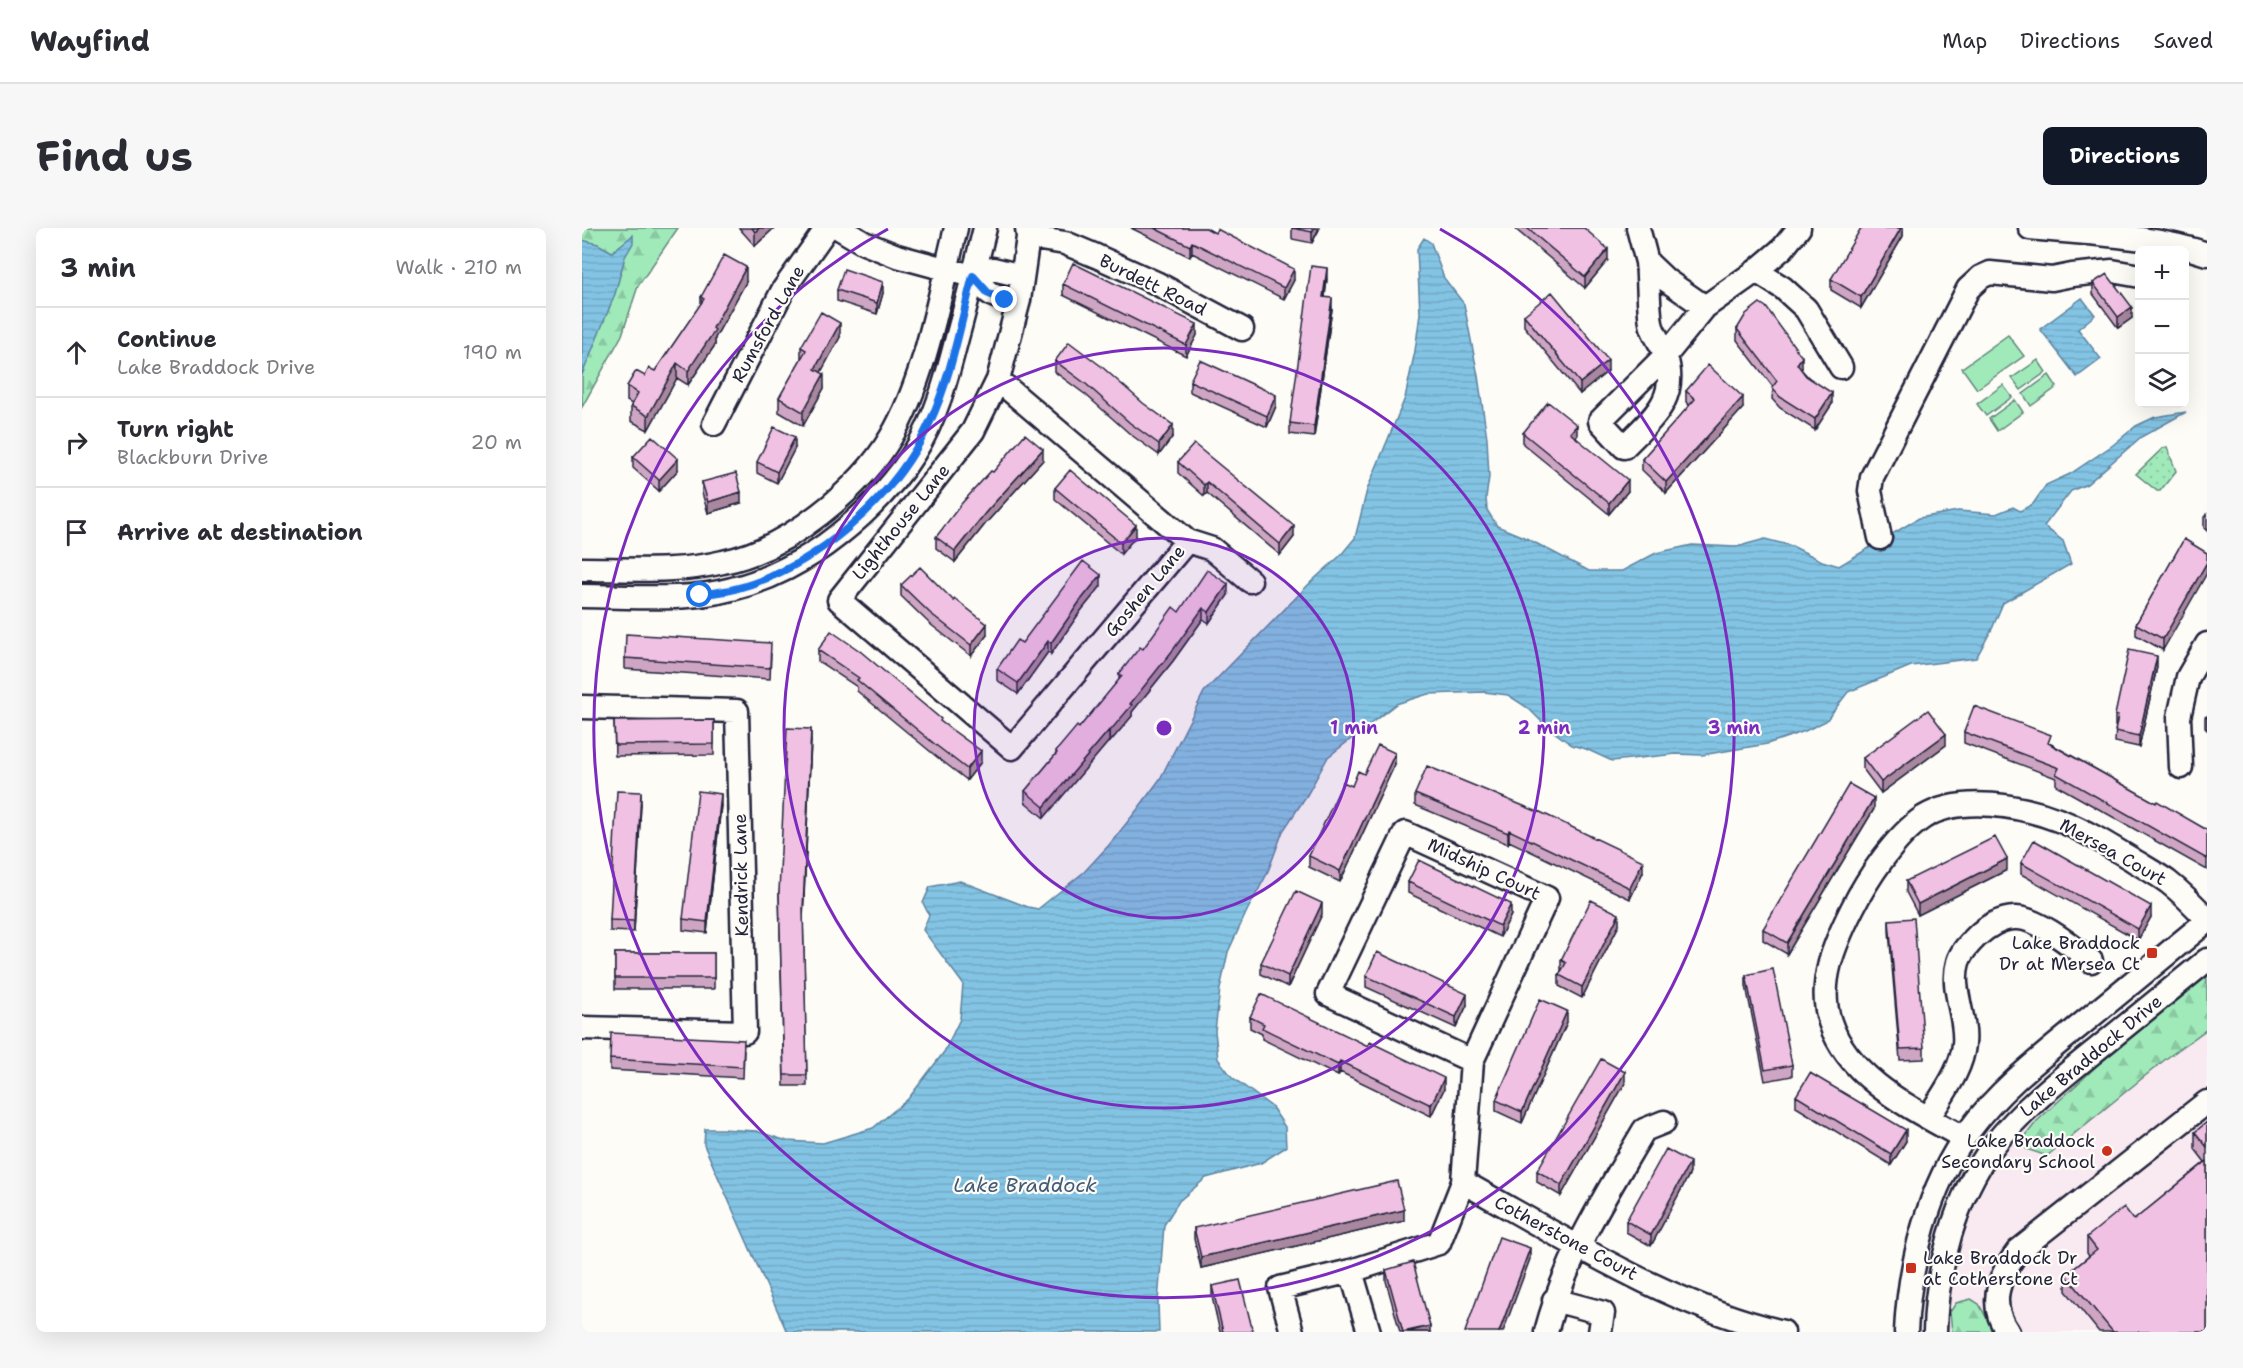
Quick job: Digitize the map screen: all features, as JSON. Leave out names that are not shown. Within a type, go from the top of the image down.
[{"type":"street","name":"Rumsford Lane","points":[[714,424],[783,290],[827,228]]},
{"type":"street","points":[[839,228],[864,243],[897,256],[945,269],[973,276],[993,269],[1022,276]]},
{"type":"street","points":[[582,569],[676,568],[725,562],[777,542],[806,525],[833,504],[891,438],[904,412],[924,354],[956,228]]},
{"type":"street","points":[[582,596],[700,595],[732,589],[789,567],[822,548],[851,525],[896,478],[915,452],[929,424],[942,392],[985,228]]},
{"type":"street","points":[[1638,228],[1647,262],[1651,325],[1666,355],[1705,307],[1756,271],[1783,248],[1799,228]]},
{"type":"street","points":[[2030,228],[2193,247]]},
{"type":"street","name":"Lighthouse Lane","points":[[1012,748],[839,600],[973,431],[998,380],[1019,300],[1028,232]]},
{"type":"street","name":"Burdett Road","points":[[1028,232],[1065,243],[1096,256],[1242,329]]},
{"type":"street","points":[[1647,262],[1666,280],[1705,307]]},
{"type":"street","points":[[1756,271],[1783,288],[1806,309],[1841,367]]},
{"type":"street","points":[[1880,538],[1870,491],[1872,477],[1968,290],[1981,277],[1990,273],[2052,279],[2112,271],[2135,275]]},
{"type":"street","points":[[973,276],[989,294],[1005,300],[1019,300]]},
{"type":"street","name":"Goshen Lane","points":[[998,380],[1187,541],[1012,748]]},
{"type":"street","points":[[1187,541],[1212,549],[1250,581]]},
{"type":"street","points":[[2181,767],[2179,717],[2188,677],[2207,644]]},
{"type":"street","name":"Kendrick Lane","points":[[582,707],[737,711],[745,1032],[582,1029]]},
{"type":"street","name":"Mersea Court","points":[[1964,1138],[1884,1089],[1860,1070],[1841,1044],[1830,1023],[1825,1001],[1828,970],[1837,939],[1858,898],[1898,840],[1925,817],[1957,806],[2002,805],[2060,821],[2109,846],[2167,881],[2207,920]]},
{"type":"street","name":"Midship Court","points":[[1405,833],[1547,898],[1473,1062],[1328,994],[1405,833]]},
{"type":"street","points":[[1929,1118],[1956,1070],[1965,1044],[1957,989],[1958,962],[1966,948],[1980,933],[1996,922],[2017,918],[2032,922],[2070,943],[2091,961]]},
{"type":"street","name":"Lake Braddock Drive","points":[[1906,1332],[1912,1275],[1921,1237],[1940,1183],[1964,1138],[1990,1106],[2033,1065],[2207,920]]},
{"type":"street","name":"Lake Braddock Drive","points":[[1935,1332],[1940,1280],[1948,1244],[1966,1194],[1992,1148],[2011,1125],[2051,1086],[2207,960]]},
{"type":"street","points":[[1292,1332],[1280,1288],[1351,1270],[1439,1243],[1463,1182],[1473,1062]]},
{"type":"street","points":[[2008,1332],[2001,1323],[1997,1307],[1997,1287],[2005,1268],[2018,1251],[2207,1102]]},
{"type":"street","points":[[1546,1332],[1554,1300],[1578,1245],[1644,1130],[1665,1122]]},
{"type":"street","name":"Cotherstone Court","points":[[1463,1182],[1578,1245],[1683,1298],[1783,1332]]},
{"type":"street","points":[[1351,1270],[1369,1332]]},
{"type":"street","points":[[1554,1300],[1603,1313],[1600,1332]]},
{"type":"shaded area","name":"Lake Braddock Secondary School","points":[[2207,974],[2207,1332],[1949,1332],[1949,1301],[1957,1258],[1967,1224],[1996,1166],[2017,1137],[2042,1110]]},
{"type":"green space","points":[[582,228],[678,228],[638,286],[622,335],[582,407]]},
{"type":"green space","points":[[2008,335],[2024,356],[1977,389],[1962,368]]},
{"type":"green space","points":[[2038,360],[2046,372],[2021,390],[2012,378]]},
{"type":"green space","points":[[2049,375],[2057,387],[2031,406],[2023,394]]},
{"type":"green space","points":[[2003,385],[2012,397],[1986,416],[1977,404]]},
{"type":"green space","points":[[2015,400],[2023,412],[1997,431],[1989,419]]},
{"type":"green space","points":[[2167,447],[2176,471],[2160,491],[2157,491],[2136,474],[2163,448]]},
{"type":"green space","points":[[2207,975],[2207,1029],[2167,1058],[2047,1156],[2026,1149],[2023,1139],[2037,1121],[2100,1063]]},
{"type":"green space","points":[[1971,1299],[1979,1304],[1994,1332],[1952,1332],[1950,1312],[1956,1303]]},
{"type":"water","points":[[633,235],[633,243],[625,257],[615,294],[582,375],[582,240],[598,244],[612,252]]},
{"type":"water","name":"Lake Braddock","points":[[1424,238],[1431,243],[1444,278],[1464,304],[1487,438],[1489,477],[1487,510],[1497,526],[1526,538],[1589,571],[1622,571],[1656,553],[1692,545],[1736,547],[1765,539],[1792,546],[1822,561],[1839,566],[1919,518],[1958,511],[1996,514],[2013,507],[2020,511],[2033,504],[2046,485],[2070,474],[2113,445],[2136,426],[2155,417],[2186,412],[2141,437],[2087,484],[2071,491],[2044,526],[2063,541],[2071,564],[2003,603],[1976,658],[1911,666],[1848,692],[1826,721],[1805,731],[1767,744],[1702,755],[1676,754],[1612,761],[1572,745],[1547,727],[1528,708],[1508,695],[1484,692],[1428,694],[1396,704],[1328,757],[1307,795],[1283,831],[1267,874],[1228,952],[1220,989],[1215,1031],[1218,1059],[1232,1077],[1272,1107],[1285,1127],[1286,1147],[1261,1163],[1206,1178],[1179,1201],[1164,1225],[1158,1302],[1159,1332],[787,1332],[704,1145],[705,1129],[756,1131],[787,1141],[823,1143],[873,1128],[908,1099],[944,1052],[960,1019],[963,984],[923,930],[929,915],[923,903],[930,887],[960,881],[1038,909],[1084,872],[1109,845],[1160,779],[1204,692],[1312,581],[1340,556],[1355,538],[1367,490],[1405,398],[1420,314],[1417,249]]},
{"type":"water","points":[[2082,298],[2095,315],[2078,329],[2101,359],[2077,377],[2040,329]]},
{"type":"building","points":[[1154,228],[1206,228],[1215,233],[1217,229],[1294,269],[1284,288],[1192,242],[1190,246]]},
{"type":"building","points":[[1292,228],[1314,228],[1312,232]]},
{"type":"building","points":[[1527,228],[1584,228],[1608,249],[1585,277]]},
{"type":"building","points":[[1861,228],[1901,228],[1861,297],[1831,279]]},
{"type":"building","points":[[724,255],[746,267],[713,328],[715,330],[688,371],[677,363],[648,416],[631,406],[638,393],[627,386],[636,371],[645,376],[649,368],[655,371],[704,299],[701,297]]},
{"type":"building","points":[[1073,263],[1197,324],[1186,345],[1063,284]]},
{"type":"building","points":[[1311,266],[1327,268],[1323,297],[1332,298],[1314,426],[1290,423]]},
{"type":"building","points":[[844,269],[883,282],[877,303],[837,290]]},
{"type":"building","points":[[2107,274],[2132,307],[2118,317],[2093,283]]},
{"type":"building","points":[[1552,292],[1608,360],[1580,383],[1524,315]]},
{"type":"building","points":[[1760,303],[1766,307],[1802,357],[1797,364],[1806,376],[1832,393],[1815,419],[1780,397],[1772,388],[1777,381],[1737,329],[1746,314]]},
{"type":"building","points":[[821,312],[840,323],[815,369],[824,374],[803,412],[779,398],[806,350],[801,347]]},
{"type":"building","points":[[1069,342],[1173,425],[1159,444],[1055,361]]},
{"type":"building","points":[[1200,360],[1276,395],[1267,416],[1190,381]]},
{"type":"building","points":[[1708,365],[1743,397],[1666,482],[1642,459],[1695,399],[1686,391]]},
{"type":"building","points":[[1548,402],[1577,425],[1570,433],[1628,480],[1609,503],[1523,433]]},
{"type":"building","points":[[774,427],[795,437],[777,472],[757,462]]},
{"type":"building","points":[[1025,434],[1043,449],[986,512],[955,551],[936,537],[962,503],[991,471],[993,472]]},
{"type":"building","points":[[652,436],[678,459],[659,480],[633,457]]},
{"type":"building","points":[[1194,444],[1294,526],[1280,544],[1207,482],[1204,485],[1178,462]]},
{"type":"building","points":[[1070,470],[1136,525],[1121,543],[1055,488]]},
{"type":"building","points":[[736,473],[741,492],[708,502],[702,482]]},
{"type":"building","points":[[2184,539],[2207,553],[2207,562],[2163,639],[2136,624]]},
{"type":"building","points":[[1083,561],[1101,575],[1051,643],[1048,641],[1018,683],[997,669],[1017,640],[1022,643]]},
{"type":"building","points":[[920,567],[954,601],[955,599],[987,624],[971,645],[930,613],[901,585]]},
{"type":"building","points":[[1207,570],[1228,584],[1209,612],[1203,608],[1130,704],[1132,705],[1044,807],[1025,791],[1077,726],[1079,728],[1122,676],[1119,674],[1140,647],[1143,649],[1173,607],[1179,612]]},
{"type":"building","points":[[831,631],[860,651],[941,719],[940,721],[981,751],[967,769],[857,680],[859,678],[818,650]]},
{"type":"building","points":[[626,634],[771,643],[770,668],[625,658]]},
{"type":"building","points":[[2129,650],[2157,656],[2139,736],[2115,731],[2118,716],[2115,715]]},
{"type":"building","points":[[1974,706],[2051,735],[2048,743],[2207,830],[2207,859],[2056,774],[2059,768],[1964,732]]},
{"type":"building","points":[[1928,710],[1946,734],[1881,782],[1863,758]]},
{"type":"building","points":[[714,720],[714,744],[615,745],[614,721]]},
{"type":"building","points":[[787,728],[811,729],[803,909],[807,1075],[784,1075],[779,892]]},
{"type":"building","points":[[1378,745],[1395,753],[1340,871],[1309,856],[1343,782],[1352,786],[1358,771],[1364,774]]},
{"type":"building","points":[[1427,766],[1538,811],[1643,861],[1630,888],[1509,830],[1508,833],[1415,794]]},
{"type":"building","points":[[1849,784],[1874,798],[1787,943],[1763,929]]},
{"type":"building","points":[[617,791],[641,792],[634,921],[610,920]]},
{"type":"building","points":[[698,791],[721,794],[707,922],[683,919]]},
{"type":"building","points":[[1995,837],[2007,859],[1918,904],[1906,881]]},
{"type":"building","points":[[2034,840],[2151,906],[2138,929],[2021,863]]},
{"type":"building","points":[[1419,860],[1511,904],[1500,926],[1408,882]]},
{"type":"building","points":[[1296,891],[1322,903],[1288,976],[1261,963]]},
{"type":"building","points":[[1591,900],[1619,914],[1582,987],[1559,975],[1566,963],[1561,960]]},
{"type":"building","points":[[1914,918],[1924,1048],[1900,1049],[1889,920]]},
{"type":"building","points":[[1377,952],[1467,994],[1456,1017],[1366,976]]},
{"type":"building","points":[[615,953],[714,953],[714,978],[615,978]]},
{"type":"building","points":[[1773,969],[1792,1065],[1765,1070],[1746,975]]},
{"type":"building","points":[[1261,994],[1368,1046],[1370,1042],[1444,1078],[1431,1105],[1340,1061],[1338,1065],[1262,1028],[1264,1024],[1250,1017]]},
{"type":"building","points":[[1540,999],[1567,1011],[1522,1112],[1496,1100]]},
{"type":"building","points":[[611,1033],[744,1040],[743,1067],[610,1059]]},
{"type":"building","points":[[1601,1059],[1625,1072],[1561,1185],[1537,1171]]},
{"type":"building","points":[[1810,1073],[1906,1130],[1891,1154],[1796,1096]]},
{"type":"building","points":[[2207,1122],[2207,1147],[2195,1132]]},
{"type":"building","points":[[1666,1149],[1690,1162],[1651,1235],[1626,1221]]},
{"type":"building","points":[[2207,1161],[2207,1332],[2113,1332],[2066,1275],[2097,1250],[2087,1237],[2124,1207],[2134,1220]]},
{"type":"building","points":[[1397,1181],[1404,1210],[1201,1257],[1194,1228]]},
{"type":"building","points":[[1499,1237],[1530,1248],[1499,1332],[1465,1332]]},
{"type":"building","points":[[1413,1262],[1430,1326],[1403,1332],[1386,1270]]},
{"type":"building","points":[[1240,1280],[1253,1332],[1223,1332],[1212,1286]]},
{"type":"place","name":"Lake Braddock Dr at Mersea Ct","points":[[2152,953]]},
{"type":"place","name":"Lake Braddock Secondary School","points":[[2107,1151]]},
{"type":"place","name":"Lake Braddock Dr at Cotherstone Ct","points":[[1911,1268]]},
{"type":"route","points":[[700,595],[732,589],[789,567],[822,548],[874,503],[915,452],[929,424],[951,362],[973,276],[989,294],[1005,300]]}]
